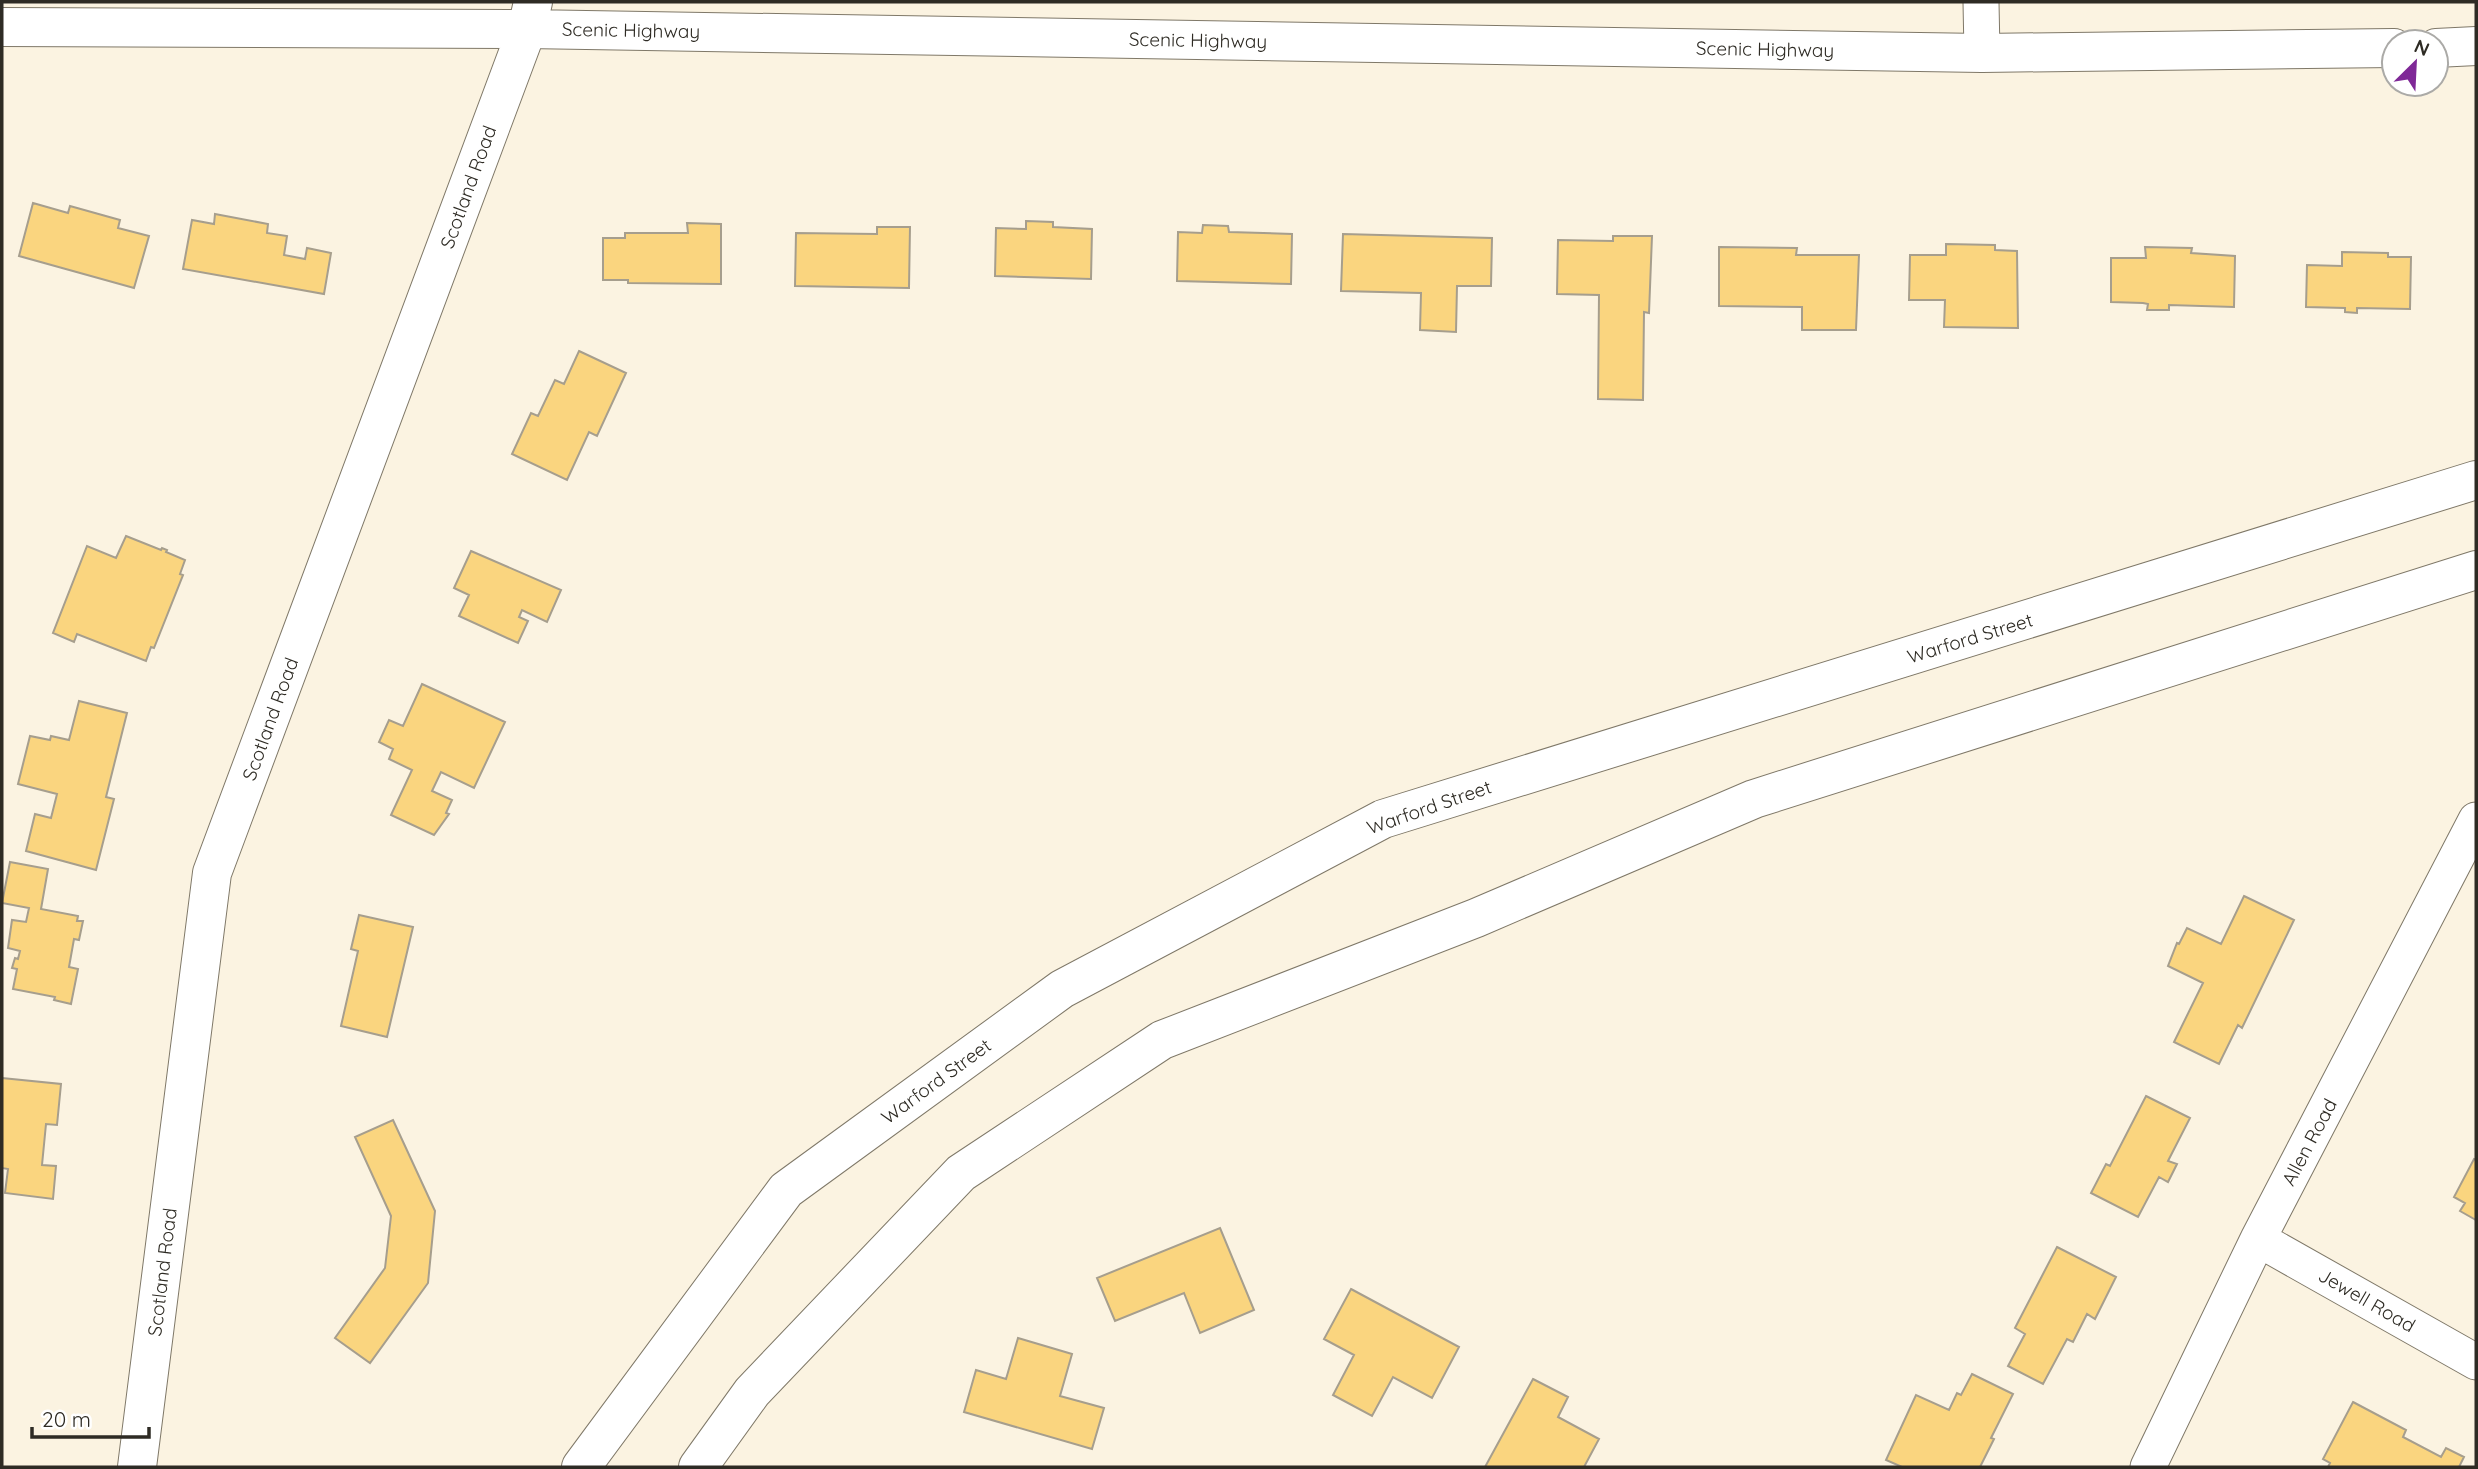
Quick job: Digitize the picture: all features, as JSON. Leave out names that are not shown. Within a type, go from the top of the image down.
[{"type":"main road","name":"Scenic Highway","points":[[2,27],[530,15],[1982,53],[2380,48]]},
{"type":"main road","name":"Scotland Road","points":[[136,1467],[212,873],[530,15]]},
{"type":"main road","points":[[2450,47],[2476,46]]},
{"type":"main road","name":"Warford Street","points":[[581,1467],[786,1190],[1062,989],[1383,819],[2476,480]]},
{"type":"main road","points":[[698,1467],[752,1392],[961,1172],[1162,1040],[1476,918],[1754,799],[2476,570]]},
{"type":"street","points":[[1981,2],[1982,53]]},
{"type":"street","name":"Allen Road","points":[[2148,1467],[2259,1238],[2476,820]]},
{"type":"street","name":"Jewell Road","points":[[2259,1238],[2476,1362]]},
{"type":"building","points":[[33,203],[68,213],[70,206],[120,220],[118,228],[149,236],[134,288],[19,256]]},
{"type":"building","points":[[215,214],[268,224],[267,233],[287,236],[284,255],[305,259],[307,248],[331,253],[324,294],[183,269],[192,220],[214,224]]},
{"type":"building","points":[[1026,221],[1053,222],[1053,227],[1092,229],[1091,279],[995,276],[996,228],[1026,229]]},
{"type":"building","points":[[687,223],[721,224],[721,284],[628,283],[628,280],[603,280],[603,238],[625,238],[625,233],[688,233]]},
{"type":"building","points":[[1203,225],[1228,226],[1229,232],[1292,234],[1291,284],[1177,281],[1178,232],[1202,233]]},
{"type":"building","points":[[877,227],[910,227],[909,288],[795,286],[796,233],[877,234]]},
{"type":"building","points":[[1343,234],[1492,238],[1491,286],[1457,286],[1456,332],[1420,330],[1421,293],[1341,291]]},
{"type":"building","points":[[1613,236],[1652,236],[1649,313],[1644,312],[1643,400],[1598,399],[1599,295],[1557,294],[1558,240],[1613,241]]},
{"type":"building","points":[[1946,244],[1995,245],[1995,250],[2017,251],[2018,328],[1944,327],[1945,300],[1909,300],[1910,255],[1946,255]]},
{"type":"building","points":[[1719,247],[1797,248],[1796,255],[1859,255],[1856,330],[1802,330],[1802,307],[1719,306]]},
{"type":"building","points":[[2145,247],[2192,248],[2191,253],[2235,256],[2234,307],[2169,305],[2169,310],[2147,310],[2148,304],[2111,302],[2111,258],[2146,258]]},
{"type":"building","points":[[2342,252],[2388,253],[2388,257],[2411,257],[2410,309],[2357,308],[2357,313],[2345,312],[2345,308],[2306,307],[2307,265],[2342,266]]},
{"type":"building","points":[[579,351],[626,373],[597,436],[589,432],[567,480],[512,454],[531,413],[538,416],[555,380],[564,384]]},
{"type":"building","points":[[126,536],[167,550],[166,552],[185,560],[180,574],[183,575],[154,648],[151,647],[146,661],[77,634],[74,642],[53,633],[87,546],[116,558]]},
{"type":"building","points":[[471,551],[561,590],[547,622],[522,610],[519,617],[528,621],[518,643],[459,616],[469,595],[454,588]]},
{"type":"building","points":[[422,684],[505,722],[474,788],[441,772],[432,791],[452,800],[446,813],[449,814],[434,835],[391,815],[412,770],[389,759],[393,749],[379,742],[389,720],[403,726]]},
{"type":"building","points":[[79,701],[127,713],[106,797],[114,799],[96,870],[26,851],[35,814],[51,818],[57,794],[18,784],[30,736],[50,740],[51,736],[69,740]]},
{"type":"building","points":[[10,862],[48,869],[41,909],[78,916],[77,921],[83,921],[79,940],[74,939],[69,967],[78,969],[71,1004],[54,1000],[55,997],[13,989],[17,969],[12,968],[20,951],[8,948],[12,920],[26,922],[29,908],[2,903]]},
{"type":"building","points":[[2244,896],[2294,920],[2242,1028],[2238,1025],[2219,1064],[2174,1042],[2203,983],[2168,966],[2177,943],[2179,944],[2187,928],[2221,944]]},
{"type":"building","points":[[359,915],[413,927],[387,1037],[341,1026],[358,951],[351,949]]},
{"type":"building","points":[[2,1078],[61,1084],[57,1125],[46,1124],[42,1165],[56,1166],[53,1199],[5,1193],[8,1169],[2,1168]]},
{"type":"building","points":[[2146,1096],[2190,1118],[2168,1161],[2177,1164],[2168,1182],[2159,1177],[2138,1217],[2091,1193],[2106,1164],[2110,1166]]},
{"type":"building","points":[[393,1120],[435,1211],[428,1283],[370,1363],[335,1338],[385,1268],[391,1216],[355,1137]]},
{"type":"building","points":[[2474,1159],[2476,1220],[2460,1211],[2465,1203],[2454,1197]]},
{"type":"building","points":[[1220,1228],[1254,1310],[1200,1333],[1184,1293],[1115,1321],[1097,1278]]},
{"type":"building","points":[[2057,1247],[2116,1277],[2095,1319],[2087,1314],[2073,1342],[2067,1339],[2043,1384],[2008,1366],[2025,1334],[2015,1328]]},
{"type":"building","points":[[1351,1289],[1459,1347],[1432,1398],[1393,1377],[1372,1416],[1333,1395],[1354,1355],[1324,1339]]},
{"type":"building","points":[[1018,1338],[1072,1354],[1060,1396],[1104,1408],[1092,1449],[964,1412],[976,1370],[1006,1379]]},
{"type":"building","points":[[1972,1374],[2013,1394],[1980,1467],[1902,1467],[1886,1460],[1916,1395],[1949,1410],[1957,1393],[1961,1395]]},
{"type":"building","points":[[1533,1379],[1568,1397],[1558,1417],[1599,1439],[1584,1467],[1485,1467]]},
{"type":"building","points":[[2353,1402],[2406,1430],[2403,1437],[2441,1457],[2446,1448],[2464,1457],[2459,1467],[2328,1467],[2330,1463],[2323,1459]]}]
